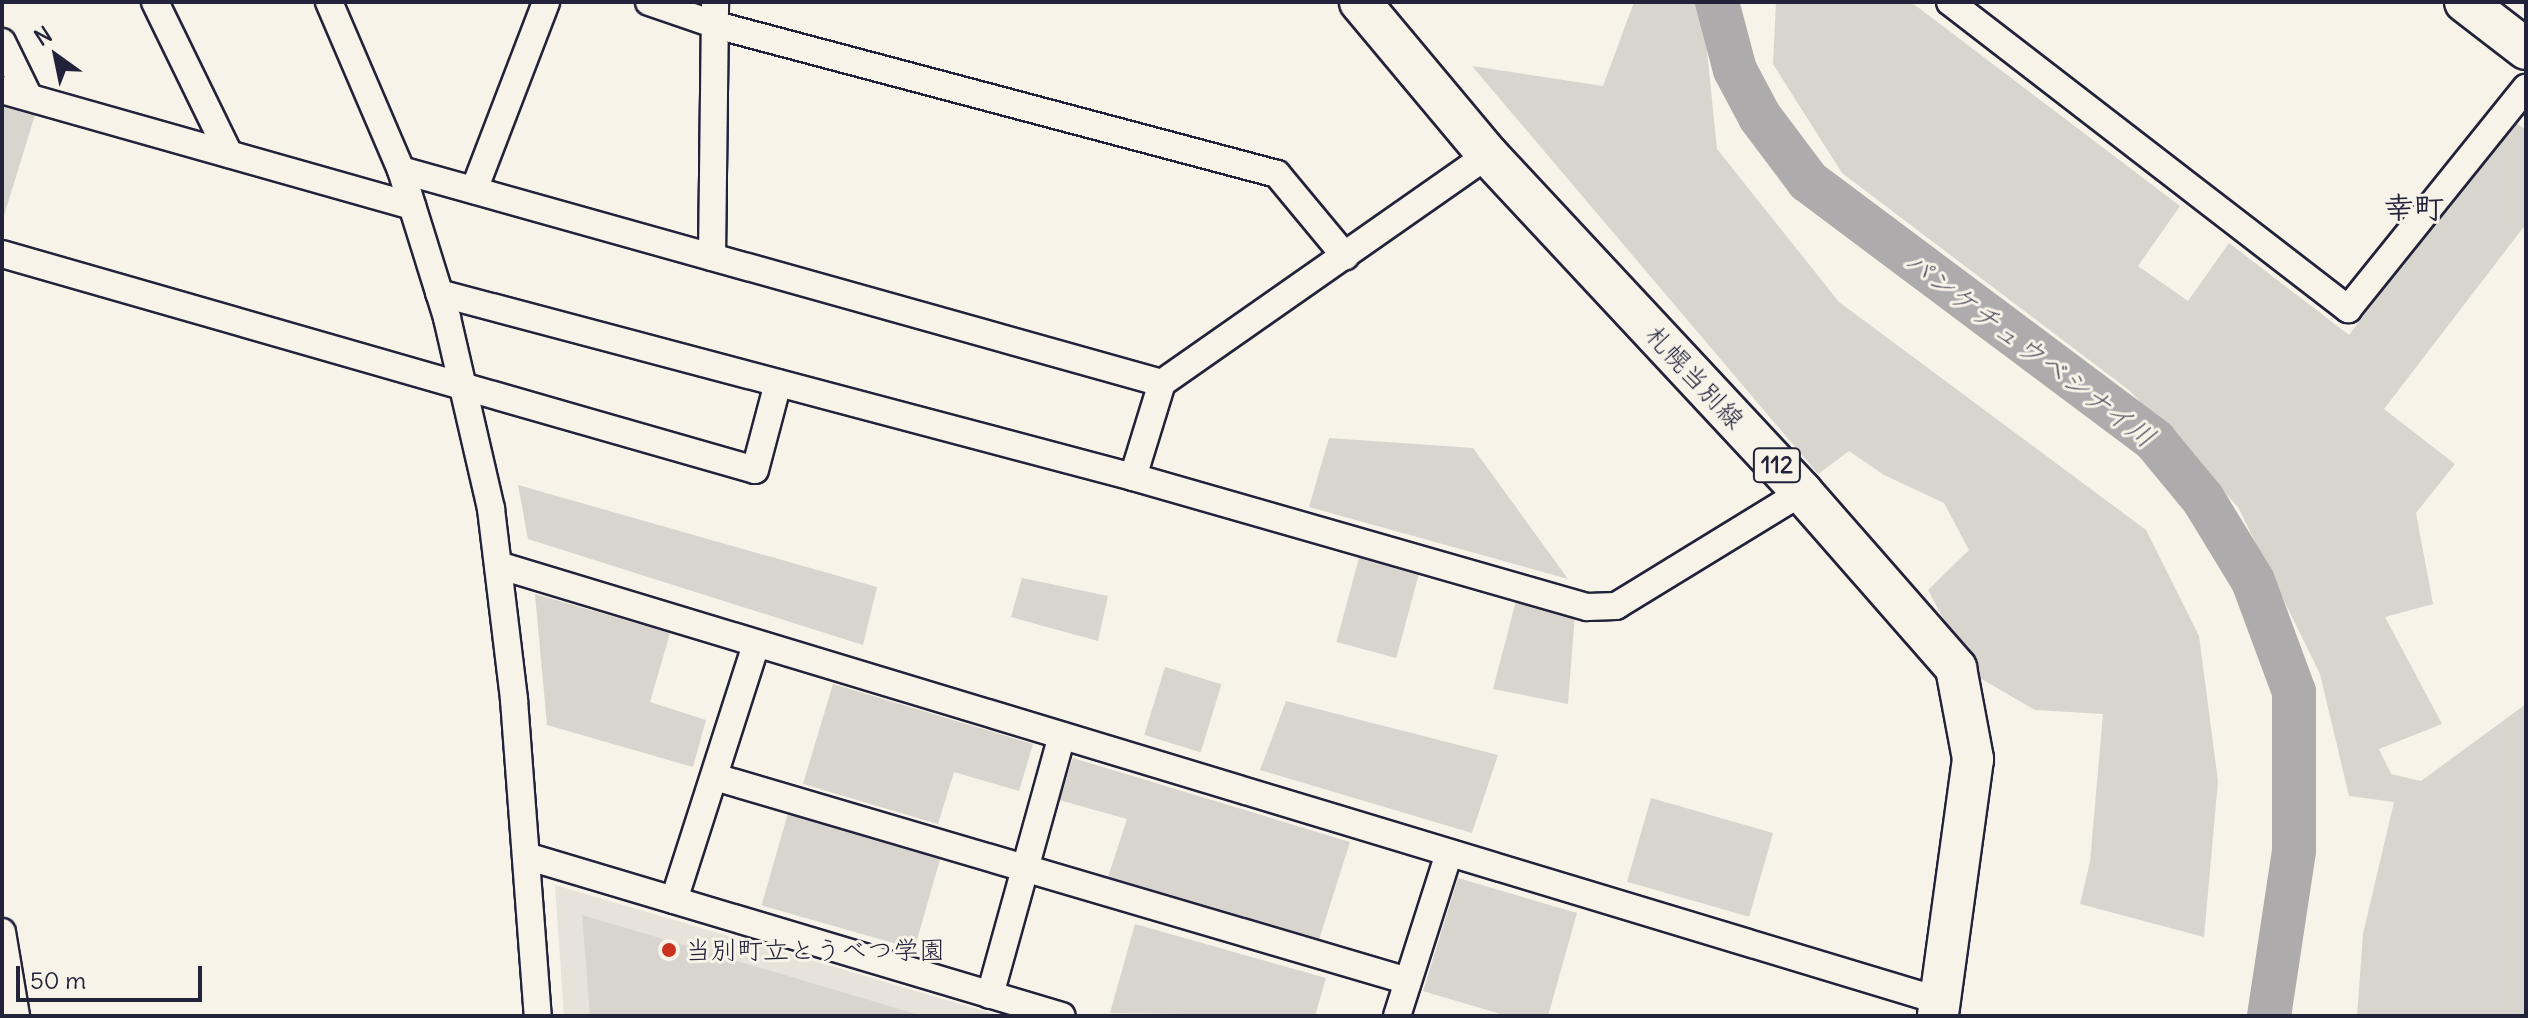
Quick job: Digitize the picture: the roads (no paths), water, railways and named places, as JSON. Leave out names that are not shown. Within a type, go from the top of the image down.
[{"type":"main road","name":"札幌当別線","points":[[1360,2],[1488,155],[1802,492],[1956,668],[1973,759],[1939,1008]]},
{"type":"main road","points":[[2465,2],[2526,49]]},
{"type":"street","points":[[155,2],[229,154]]},
{"type":"street","points":[[329,2],[401,170],[439,293],[463,389],[498,565],[538,1016]]},
{"type":"street","points":[[474,190],[546,2]]},
{"type":"street","points":[[649,2],[715,14],[1277,174],[1345,256]]},
{"type":"street","points":[[1950,2],[2348,309],[2526,88]]},
{"type":"street","points":[[712,257],[715,14]]},
{"type":"street","points":[[2,42],[29,97]]},
{"type":"street","points":[[2,90],[412,206]]},
{"type":"street","points":[[1133,477],[1162,383],[1488,155]]},
{"type":"street","points":[[401,170],[1162,383]]},
{"type":"street","points":[[2,254],[463,389],[755,470],[778,383]]},
{"type":"street","points":[[439,293],[1133,477],[1587,607],[1616,606],[1802,492]]},
{"type":"street","points":[[498,565],[1449,853],[1939,1008]]},
{"type":"street","points":[[674,900],[756,644]]},
{"type":"street","points":[[990,995],[1022,867],[1062,736]]},
{"type":"street","points":[[715,777],[1408,981]]},
{"type":"street","points":[[1397,1016],[1449,853]]},
{"type":"street","points":[[526,856],[1062,1016]]},
{"type":"street","points":[[2,932],[16,1016]]},
{"type":"waterway","name":"パンケチュウベシナイ川","points":[[1717,2],[1735,70],[1760,117],[1808,181],[2155,441],[2203,499],[2253,581],[2294,692],[2294,851],[2269,1016]]},
{"type":"place","name":"当別町立とうべつ学園","points":[[669,950]]},
{"type":"district","name":"幸町","points":[[2414,207]]}]
